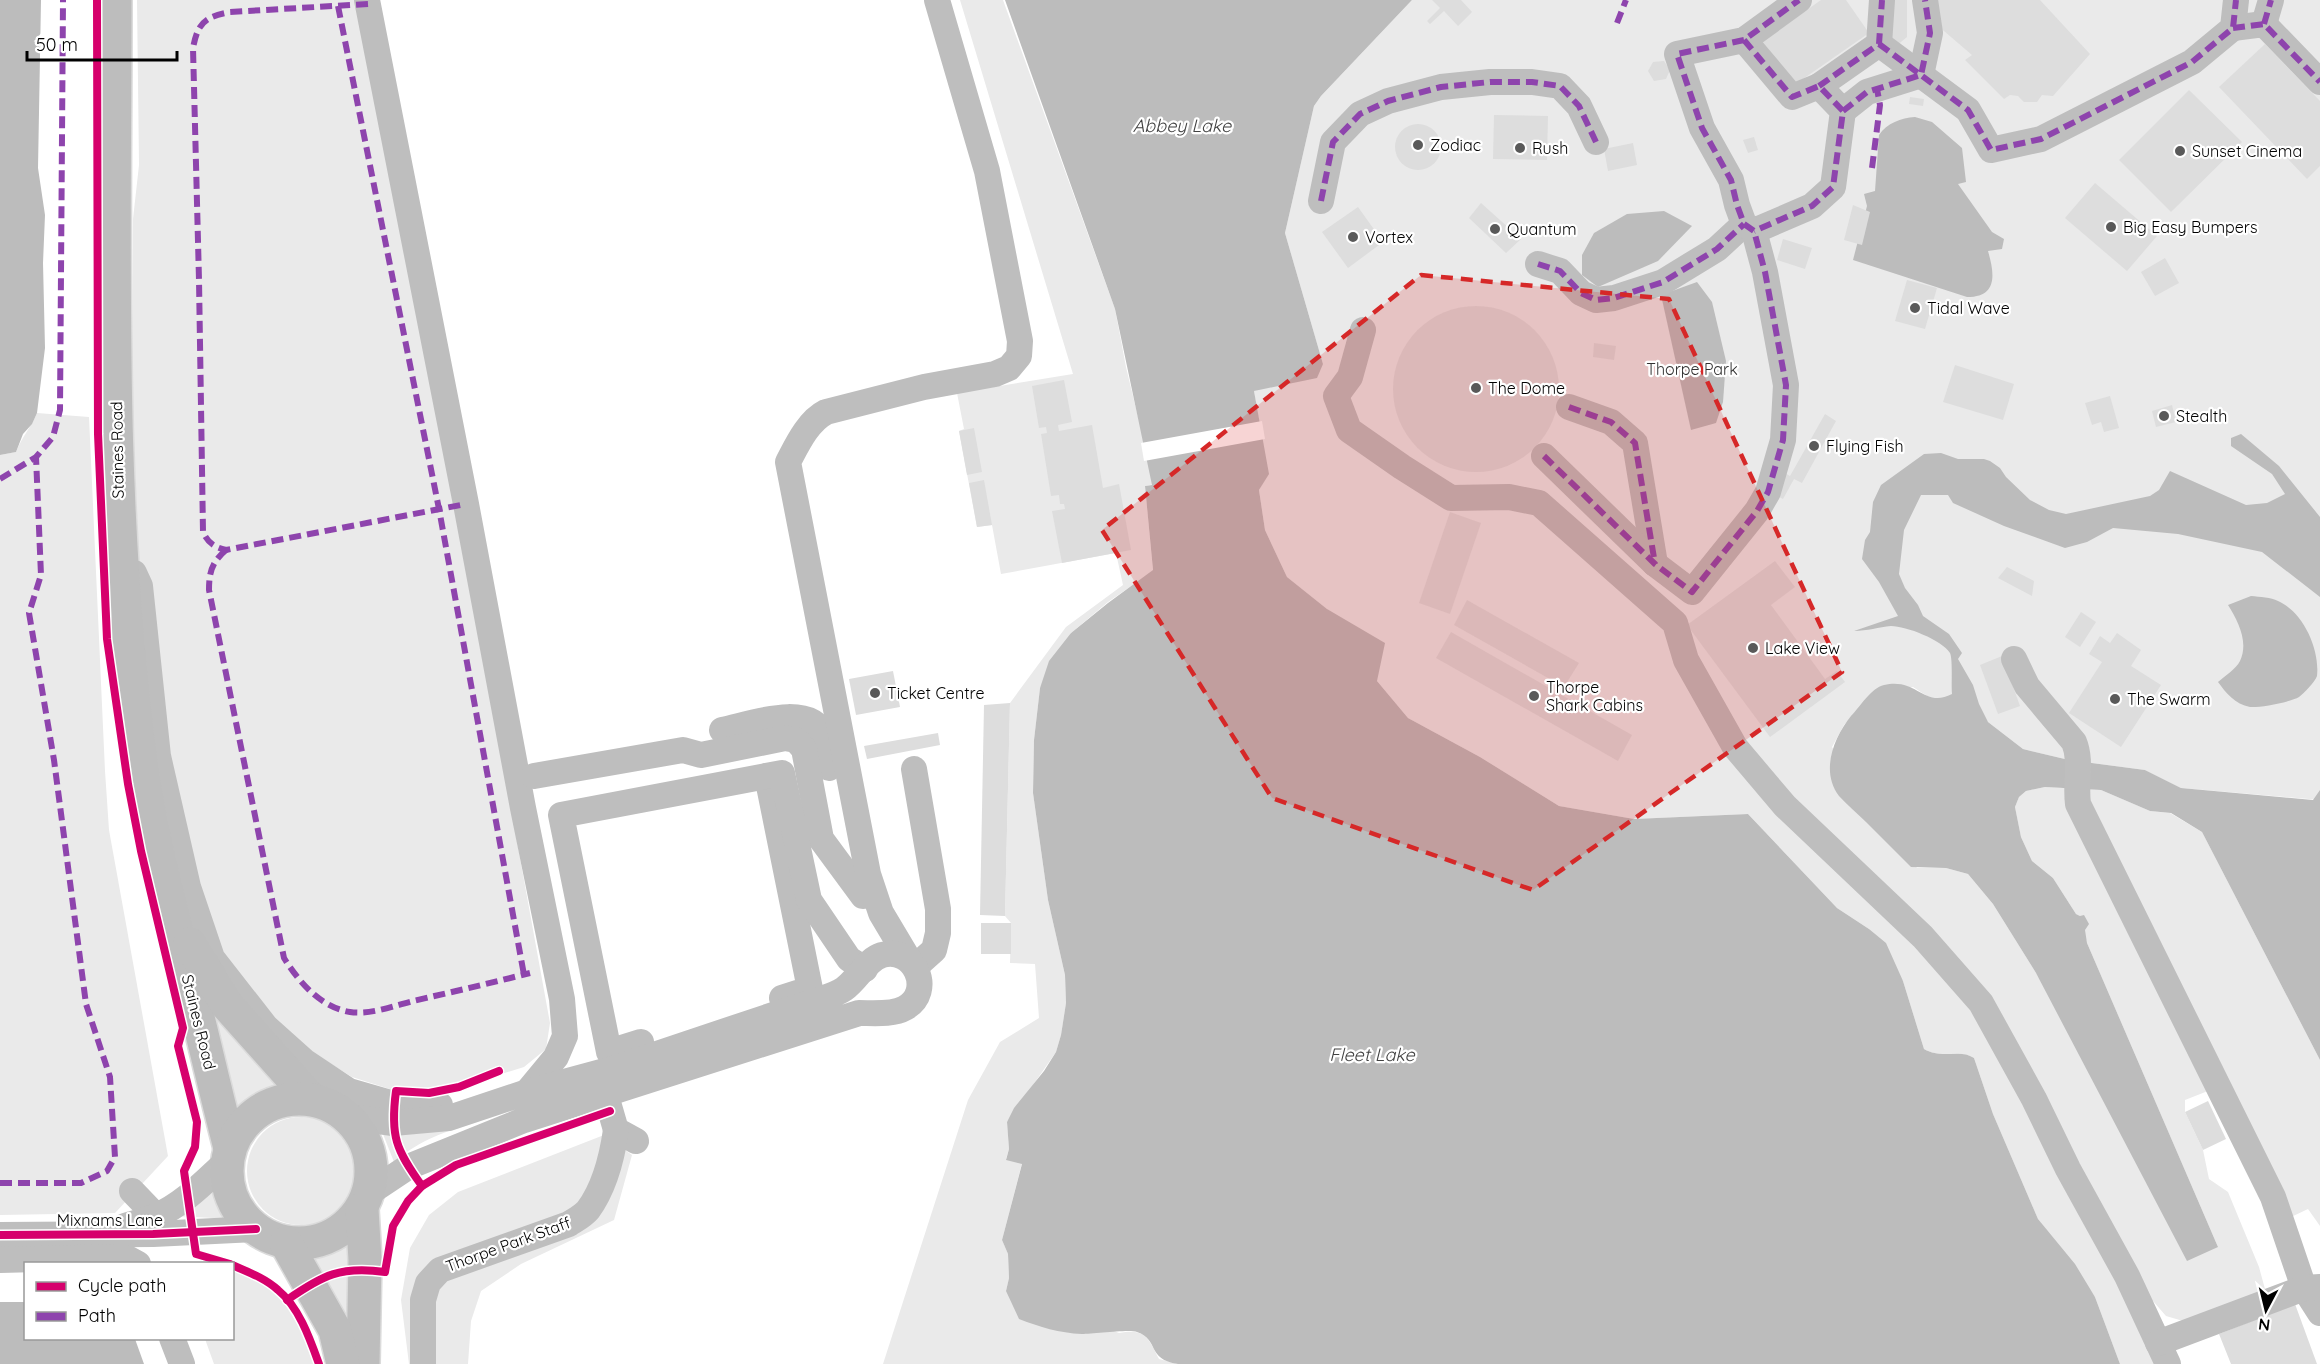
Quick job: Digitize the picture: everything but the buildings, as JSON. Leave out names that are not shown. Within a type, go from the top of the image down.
[{"type":"main road","name":"Staines Road","points":[[115,0],[115,308],[119,537],[130,670],[140,760],[167,896],[229,1155]]},
{"type":"main road","name":"Staines Road","points":[[167,896],[190,944],[227,1005],[311,1099]]},
{"type":"main road","points":[[363,1364],[365,1201],[372,1177],[369,1152],[359,1129],[348,1117],[311,1099],[290,1099],[271,1105],[254,1115],[240,1130],[229,1155],[227,1180],[232,1199],[242,1216],[256,1230],[270,1238],[286,1243],[308,1243],[329,1238],[347,1226],[365,1201]]},
{"type":"main road","points":[[286,1243],[335,1330],[343,1364]]},
{"type":"street","points":[[367,0],[562,999],[566,1036],[556,1057],[535,1083]]},
{"type":"street","points":[[862,882],[784,463],[801,438],[820,415],[826,412],[924,387],[995,374],[1010,368],[1019,356],[1020,341],[987,171],[937,0]]},
{"type":"street","points":[[1675,623],[1692,592],[1757,511],[1768,492],[1783,440],[1786,385],[1765,272],[1749,228],[1737,205],[1731,180],[1702,128],[1677,54],[1744,40],[1799,0]]},
{"type":"street","points":[[1879,44],[1882,0]]},
{"type":"street","points":[[1921,75],[1930,33],[1926,0]]},
{"type":"street","points":[[2233,28],[2236,0]]},
{"type":"street","points":[[1879,44],[1968,110],[1991,150],[2041,139],[2192,62],[2233,28],[2268,12],[2320,82]]},
{"type":"street","points":[[1744,40],[1792,97],[1819,86],[1879,44]]},
{"type":"street","points":[[1538,264],[1560,271],[1581,293],[1596,300],[1614,298],[1663,282],[1749,228],[1812,206],[1833,187],[1843,111],[1867,92],[1921,75]]},
{"type":"street","points":[[1321,201],[1333,142],[1360,114],[1388,101],[1442,87],[1490,82],[1532,82],[1560,86],[1579,106],[1596,142]]},
{"type":"street","points":[[1819,86],[1843,111]]},
{"type":"street","points":[[1363,330],[1350,377],[1336,396],[1349,430],[1402,468],[1451,498],[1509,497],[1539,503],[1675,623],[1686,660],[1735,747],[1785,806],[1923,938],[1981,1003],[2127,1276],[2163,1353],[2312,1287]]},
{"type":"street","points":[[1569,407],[1611,422],[1635,443],[1655,564]]},
{"type":"street","points":[[1544,456],[1655,564],[1692,592]]},
{"type":"street","points":[[119,537],[140,586],[158,756],[188,887],[212,958],[266,1027],[303,1061],[349,1091],[394,1104],[440,1105],[535,1083],[612,1069],[819,1000],[844,989],[877,958],[905,960],[934,950],[938,909],[914,769]]},
{"type":"street","points":[[2014,660],[2027,686],[2074,742],[2078,751],[2078,760],[2091,761],[2089,789],[2076,789],[2078,804],[2273,1197],[2312,1287],[2320,1313]]},
{"type":"street","points":[[722,730],[790,716],[804,718],[816,726],[823,734],[837,813],[862,882]]},
{"type":"street","points":[[365,1201],[408,1167],[524,1120],[605,1092],[860,1013],[895,1011],[912,1003],[920,986],[881,913],[832,839],[814,747],[808,734],[801,728],[788,728],[716,741],[689,738],[657,742]]},
{"type":"street","points":[[534,776],[683,750],[701,755],[785,738],[796,740],[804,749],[821,839],[862,882]]},
{"type":"street","points":[[775,775],[809,900],[849,958],[864,969]]},
{"type":"street","points":[[775,775],[810,989],[609,1052],[561,815],[775,775]]},
{"type":"street","points":[[348,1117],[393,1123],[449,1118],[535,1083],[573,1056],[580,1045],[582,1029],[578,995],[583,921]]},
{"type":"street","name":"Thorpe Park Staff","points":[[423,1364],[423,1299],[428,1283],[440,1270],[569,1224],[586,1212],[597,1195],[612,1158],[626,1136],[605,1092]]},
{"type":"street","name":"Mixnams Lane","points":[[155,1225],[188,1197],[229,1155]]},
{"type":"street","points":[[132,1191],[155,1225],[138,1262]]},
{"type":"street","name":"Mixnams Lane","points":[[0,1235],[104,1233],[155,1225],[256,1230]]},
{"type":"street","points":[[0,1260],[115,1257],[127,1258],[136,1262]]},
{"type":"street","points":[[173,1340],[182,1364]]},
{"type":"highlighted area","points":[[1421,275],[1669,299],[1842,672],[1533,890],[1272,798],[1102,530]]},
{"type":"green space","points":[[137,0],[357,0],[456,506],[550,1023],[546,1049],[524,1067],[459,1087],[429,1093],[396,1091],[352,1077],[315,1054],[239,993],[188,887],[140,586],[132,399],[133,219],[139,165]]},
{"type":"green space","name":"Thorpe Park","points":[[960,0],[1003,0],[1115,309],[1144,442],[1259,421],[1254,391],[1323,364],[1285,233],[1314,106],[1412,0],[2320,0],[2320,800],[2181,788],[2145,770],[2069,760],[2023,749],[1953,695],[1936,699],[1913,687],[1869,696],[1844,725],[1832,747],[1917,868],[1946,868],[1968,874],[1993,904],[2036,973],[2218,1247],[2087,943],[2080,916],[2076,914],[2053,878],[2032,861],[2021,837],[2015,807],[2019,797],[2026,791],[2045,787],[2101,790],[2150,811],[2170,813],[2202,832],[2320,1060],[2320,1226],[2308,1209],[2289,1218],[2218,1087],[2185,1100],[2185,1112],[2203,1150],[2209,1179],[2228,1192],[2259,1267],[2265,1289],[2253,1299],[2190,1323],[2166,1316],[2153,1301],[2157,1364],[2120,1364],[2095,1297],[2038,1219],[1993,1114],[1974,1058],[1963,1054],[1938,1054],[1924,1049],[1903,981],[1869,929],[1837,908],[1748,814],[1634,819],[1559,806],[1480,757],[1408,718],[1377,681],[1327,609],[1287,577],[1265,530],[1259,490],[1268,474],[1266,463],[1145,486],[1153,571],[1108,602],[1071,633],[1040,688],[1034,740],[1033,793],[1048,900],[1065,975],[1066,1003],[1056,1052],[1007,1122],[1009,1149],[1006,1159],[1022,1163],[1002,1240],[1008,1254],[1009,1278],[1006,1291],[1119,1333],[1140,1333],[1152,1345],[1159,1359],[1178,1364],[883,1364],[968,1100],[1000,1042],[1039,1018],[1035,964],[1010,963],[1011,923],[1005,916],[1010,703],[1066,627],[1123,585],[1116,553],[1001,574],[992,525],[977,527],[959,431],[964,429],[957,393],[1073,374]]},
{"type":"green space","points":[[37,413],[89,417],[109,830],[168,1156],[115,1213],[0,1215],[0,455],[16,452]]},
{"type":"green space","points":[[194,973],[288,1090],[258,1103],[233,1124]]},
{"type":"green space","points":[[301,1117],[322,1121],[339,1133],[351,1150],[355,1171],[351,1192],[339,1209],[322,1221],[301,1225],[280,1221],[263,1209],[251,1192],[247,1171],[251,1150],[263,1133],[280,1121]]},
{"type":"green space","points":[[479,1121],[424,1142],[394,1162],[381,1129]]},
{"type":"green space","points":[[604,1135],[632,1155],[614,1220],[521,1264],[481,1291],[471,1321],[468,1364],[409,1364],[401,1300],[410,1248],[429,1215],[458,1192]]},
{"type":"green space","points":[[219,1179],[224,1204],[232,1219],[175,1216]]},
{"type":"green space","points":[[353,1238],[351,1329],[310,1253],[339,1245]]},
{"type":"green space","points":[[234,1265],[266,1281],[294,1311],[319,1364],[214,1364],[205,1340],[234,1340]]},
{"type":"water","points":[[0,0],[41,0],[38,168],[45,215],[43,263],[45,348],[37,413],[32,424],[23,434],[16,452],[0,455]]},
{"type":"water","name":"Fleet Lake","points":[[1005,0],[1412,0],[1314,106],[1285,233],[1323,364],[1317,378],[1254,391],[1269,474],[1259,490],[1265,530],[1287,577],[1327,609],[1385,643],[1377,681],[1408,718],[1480,757],[1559,806],[1634,819],[1748,814],[1837,908],[1886,943],[1903,981],[1924,1049],[1938,1054],[1963,1054],[1974,1058],[1993,1114],[2038,1219],[2075,1264],[2095,1297],[2120,1364],[1178,1364],[1161,1358],[1149,1340],[1137,1332],[1074,1333],[1034,1325],[1019,1319],[1006,1291],[1009,1278],[1008,1254],[1002,1240],[1022,1164],[1006,1160],[1009,1149],[1007,1122],[1014,1108],[1044,1071],[1056,1052],[1066,1003],[1065,975],[1048,900],[1033,793],[1034,740],[1040,688],[1049,661],[1071,633],[1153,570],[1145,486],[1152,485],[1115,309]]},
{"type":"water","points":[[1915,117],[1932,122],[1962,148],[1966,182],[1958,184],[1992,232],[2004,239],[2002,249],[1988,251],[1992,267],[1992,282],[1985,293],[1977,296],[1967,297],[1853,260],[1867,206],[1864,194],[1875,191],[1879,135],[1895,122]]},
{"type":"water","points":[[1664,211],[1692,226],[1658,261],[1598,287],[1582,275],[1582,255],[1594,233],[1627,214]]},
{"type":"water","points":[[1697,282],[1712,302],[1726,361],[1723,402],[1716,423],[1691,430],[1661,295]]},
{"type":"water","points":[[2241,434],[2279,466],[2320,517],[2320,597],[2262,552],[2178,534],[2113,528],[2087,542],[2065,548],[2004,526],[1953,503],[1948,495],[1921,495],[1904,530],[1899,574],[1923,616],[1949,634],[1962,653],[1958,659],[1973,685],[1988,722],[2023,749],[2069,760],[2145,770],[2181,788],[2313,800],[2320,790],[2320,1060],[2202,832],[2171,813],[2150,811],[2101,790],[2045,787],[2026,791],[2019,797],[2015,807],[2021,837],[2032,861],[2053,878],[2076,914],[2084,915],[2089,924],[2085,930],[2087,943],[2218,1247],[2187,1261],[2036,973],[1993,904],[1968,874],[1946,868],[1911,867],[1839,796],[1830,776],[1830,765],[1835,744],[1845,724],[1866,698],[1879,687],[1905,685],[1934,698],[1952,694],[1951,656],[1940,643],[1914,631],[1891,626],[1854,631],[1898,616],[1879,582],[1862,559],[1865,540],[1870,532],[1873,502],[1881,485],[1924,454],[1941,453],[1958,459],[1990,461],[2000,468],[2030,500],[2049,510],[2066,514],[2150,496],[2159,490],[2170,471],[2246,505],[2267,503],[2285,494],[2272,474],[2231,446],[2231,438]]},
{"type":"water","points":[[2251,596],[2272,599],[2287,606],[2302,622],[2313,643],[2317,676],[2295,699],[2260,707],[2245,706],[2235,701],[2218,682],[2236,667],[2242,654],[2241,632],[2228,605]]},
{"type":"water","points":[[0,1302],[24,1302],[24,1340],[135,1340],[144,1364],[0,1364]]},
{"type":"pier","points":[[1262,421],[1265,439],[1144,461],[1141,443]]},
{"type":"marked path","points":[[0,479],[36,457],[53,437],[60,410],[63,0]]},
{"type":"marked path","points":[[1617,23],[1626,0]]},
{"type":"marked path","points":[[1544,456],[1655,564],[1692,592],[1757,511],[1768,492],[1783,440],[1786,385],[1765,272],[1754,231],[1744,224],[1731,180],[1702,128],[1677,54],[1744,40],[1799,0]]},
{"type":"marked path","points":[[1819,86],[1879,44],[1882,0]]},
{"type":"marked path","points":[[1843,111],[1867,92],[1921,75],[1930,33],[1925,0]]},
{"type":"marked path","points":[[1879,44],[1968,110],[1991,150],[2041,139],[2192,62],[2233,28],[2236,0]]},
{"type":"marked path","points":[[2264,24],[2271,0]]},
{"type":"marked path","points":[[368,4],[230,12],[214,16],[204,22],[197,32],[193,48],[203,532],[212,544],[226,550],[466,504]]},
{"type":"marked path","points":[[338,6],[439,509],[524,975]]},
{"type":"marked path","points":[[2233,28],[2264,24],[2320,82]]},
{"type":"marked path","points":[[1744,40],[1792,97],[1819,86],[1843,111],[1833,187],[1812,206],[1754,231]]},
{"type":"marked path","points":[[1321,201],[1333,142],[1360,114],[1388,101],[1441,87],[1490,82],[1532,82],[1560,86],[1579,106],[1596,142]]},
{"type":"marked path","points":[[1872,168],[1880,105],[1877,89]]},
{"type":"marked path","points":[[1538,264],[1560,271],[1581,293],[1596,300],[1614,298],[1663,282],[1717,249],[1744,224]]},
{"type":"marked path","points":[[1569,407],[1611,422],[1635,443],[1655,564]]},
{"type":"marked path","points":[[0,1183],[81,1183],[107,1171],[115,1157],[110,1077],[86,1004],[54,760],[29,613],[41,575],[36,457]]},
{"type":"marked path","points":[[226,550],[212,568],[209,590],[284,958],[290,967],[320,999],[339,1009],[358,1013],[530,973]]},
{"type":"cycle path","points":[[97,0],[98,434],[107,639],[128,784],[141,851],[183,1028],[178,1046],[197,1122],[195,1147],[184,1171],[196,1254],[223,1262]]},
{"type":"cycle path","points":[[422,1186],[406,1162],[397,1142],[394,1120],[396,1091],[429,1093],[459,1087],[499,1071]]},
{"type":"cycle path","points":[[287,1300],[311,1284],[333,1274],[356,1270],[385,1272],[393,1226],[408,1201],[422,1186],[456,1165],[610,1111]]},
{"type":"cycle path","points":[[0,1235],[153,1234],[256,1229]]},
{"type":"cycle path","points":[[234,1266],[268,1282],[292,1305],[303,1324],[319,1364]]},
{"type":"place","name":"Zodiac","points":[[1418,145]]},
{"type":"place","name":"Rush","points":[[1520,148]]},
{"type":"place","name":"Sunset Cinema","points":[[2180,151]]},
{"type":"place","name":"Big Easy Bumpers","points":[[2111,227]]},
{"type":"place","name":"Quantum","points":[[1495,229]]},
{"type":"place","name":"Vortex","points":[[1353,237]]},
{"type":"place","name":"Tidal Wave","points":[[1915,308]]},
{"type":"place","name":"The Dome","points":[[1476,388]]},
{"type":"place","name":"Stealth","points":[[2164,416]]},
{"type":"place","name":"Flying Fish","points":[[1814,446]]},
{"type":"place","name":"Lake View","points":[[1753,648]]},
{"type":"place","name":"Ticket Centre","points":[[875,693]]},
{"type":"place","name":"Thorpe Shark Cabins","points":[[1534,696]]},
{"type":"place","name":"The Swarm","points":[[2115,699]]},
{"type":"water label","name":"Abbey Lake","points":[[1182,125]]}]
